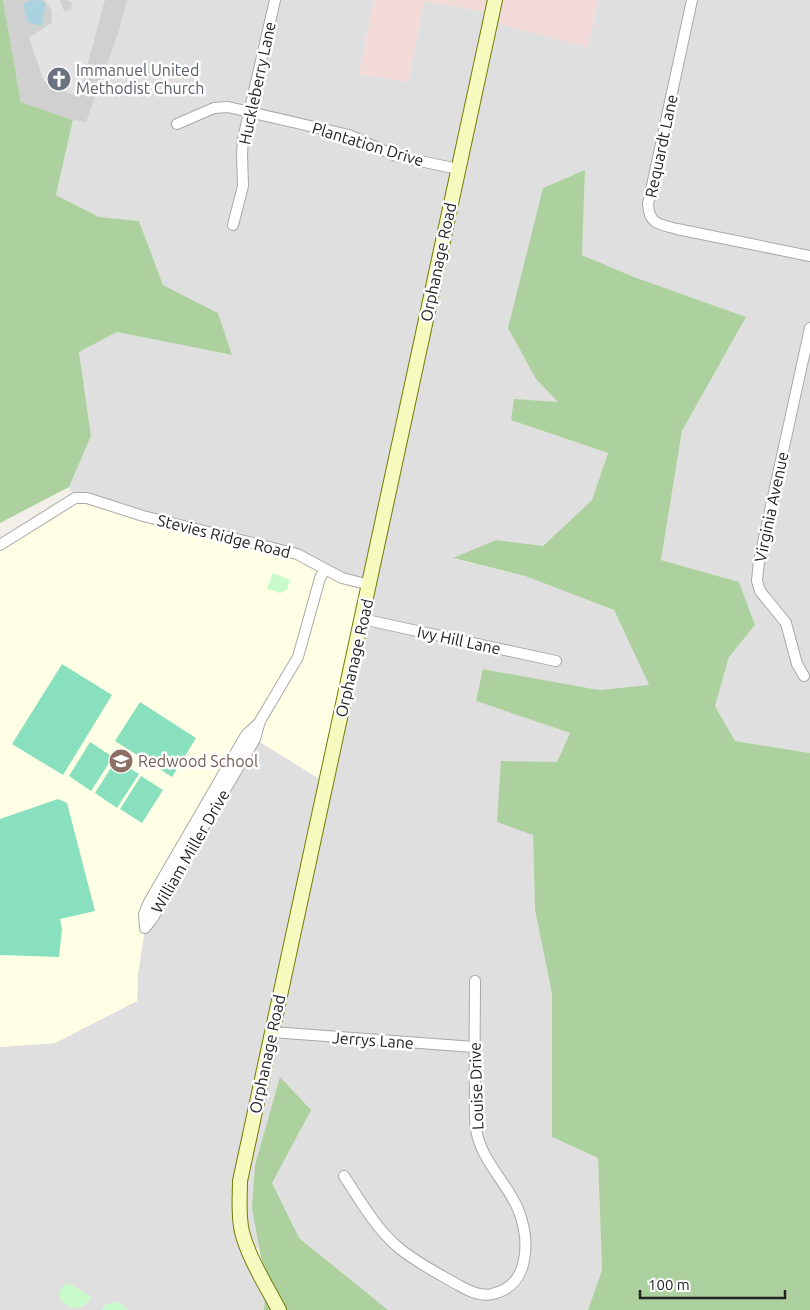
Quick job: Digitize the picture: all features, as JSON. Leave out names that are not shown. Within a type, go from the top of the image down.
[{"type":"main road","name":"Orphanage Road","points":[[279,1310],[248,1250],[242,1230],[239,1207],[240,1181],[495,0]]},
{"type":"street","name":"Huckleberry Lane","points":[[233,225],[243,186],[242,154],[250,111],[275,0]]},
{"type":"street","name":"Requardt Lane","points":[[692,0],[648,204],[650,217],[656,223],[677,229],[810,256]]},
{"type":"street","name":"Plantation Drive","points":[[177,124],[219,107],[250,111],[350,135],[396,156],[458,169]]},
{"type":"street","name":"Virginia Avenue","points":[[804,676],[798,664],[786,623],[760,591],[756,581],[810,328]]},
{"type":"street","name":"Stevies Ridge Road","points":[[0,545],[75,498],[87,498],[143,516],[297,554],[342,578],[370,585]]},
{"type":"street","name":"William Miller Drive","points":[[260,721],[255,739],[182,863],[153,918],[145,928],[144,914],[149,902],[246,735],[260,721],[298,658],[320,578],[325,569]]},
{"type":"street","name":"Ivy Hill Lane","points":[[362,619],[556,661]]},
{"type":"street","name":"Louise Drive","points":[[344,1176],[386,1235],[420,1263],[464,1288],[483,1295],[502,1292],[515,1282],[523,1267],[525,1236],[523,1224],[517,1208],[486,1158],[478,1140],[476,1127],[475,981]]},
{"type":"street","name":"Jerrys Lane","points":[[272,1032],[474,1048]]},
{"type":"shaded area","name":"Immanuel United Methodist Church","points":[[3,0],[127,0],[119,31],[86,122],[73,120],[21,102]]},
{"type":"shaded area","points":[[44,0],[60,0],[64,11],[71,10],[72,2],[65,0],[105,0],[79,96],[52,88],[44,81],[29,38],[51,23],[52,11]]},
{"type":"shaded area","points":[[127,0],[374,0],[359,74],[408,82],[424,1],[492,13],[588,47],[598,0],[810,0],[810,753],[735,741],[715,706],[729,657],[755,625],[739,582],[661,560],[682,431],[746,317],[634,277],[582,255],[585,170],[536,379],[559,402],[511,419],[608,453],[592,500],[543,546],[496,540],[454,559],[525,576],[614,610],[649,685],[599,690],[484,669],[476,701],[570,733],[557,762],[533,835],[535,910],[552,994],[552,1137],[598,1158],[602,1270],[588,1310],[388,1310],[299,1238],[248,1250],[266,1285],[264,1310],[0,1310],[0,1047],[55,1043],[137,1001],[138,974],[145,928],[255,739],[326,782],[75,498],[69,487],[91,436],[79,352],[117,332],[231,355],[218,313],[163,285],[139,221],[99,217],[56,195],[73,120],[86,121],[119,31]]},
{"type":"shaded area","points":[[374,0],[598,0],[588,47],[490,22],[492,13],[424,1],[408,82],[359,74]]},
{"type":"shaded area","name":"Redwood School","points":[[75,498],[297,554],[370,585],[326,783],[255,739],[145,928],[138,974],[137,1001],[55,1043],[0,1047],[0,545]]},
{"type":"green space","points":[[0,0],[3,0],[21,102],[73,120],[56,195],[99,217],[139,221],[163,285],[218,313],[232,355],[117,332],[79,352],[91,436],[69,487],[0,523]]},
{"type":"green space","points":[[585,170],[582,255],[634,277],[746,317],[682,431],[661,560],[739,582],[755,625],[729,657],[715,706],[735,741],[810,753],[810,1310],[588,1310],[602,1270],[598,1158],[552,1137],[552,994],[535,910],[533,835],[497,822],[501,761],[557,762],[570,733],[476,701],[483,669],[599,690],[649,685],[614,610],[525,576],[453,558],[496,540],[543,546],[592,500],[608,453],[511,420],[514,399],[558,402],[536,379],[508,328],[543,188]]},
{"type":"green space","points":[[273,573],[290,580],[287,590],[280,593],[267,589]]},
{"type":"green space","points":[[62,664],[112,695],[63,775],[12,744]]},
{"type":"green space","points":[[140,702],[196,738],[172,777],[115,741]]},
{"type":"green space","points":[[90,742],[113,757],[91,791],[69,776]]},
{"type":"green space","points":[[116,760],[139,774],[117,808],[95,793]]},
{"type":"green space","points":[[141,776],[163,790],[142,823],[120,809]]},
{"type":"green space","points":[[58,799],[67,803],[95,911],[60,919],[62,929],[59,957],[0,955],[0,819]]},
{"type":"green space","points":[[280,1077],[311,1110],[272,1183],[299,1238],[388,1310],[264,1310],[266,1285],[252,1208],[255,1165]]},
{"type":"green space","points":[[70,1284],[90,1296],[91,1299],[85,1305],[76,1308],[67,1305],[61,1300],[59,1293],[61,1289],[64,1285]]},
{"type":"green space","points":[[115,1302],[120,1303],[128,1310],[102,1310],[105,1305]]},
{"type":"water","points":[[35,0],[46,2],[43,22],[40,26],[28,22],[23,6],[26,2]]},
{"type":"place","name":"Immanuel United Methodist Church","points":[[59,79]]},
{"type":"place","name":"Redwood School","points":[[121,761]]}]
